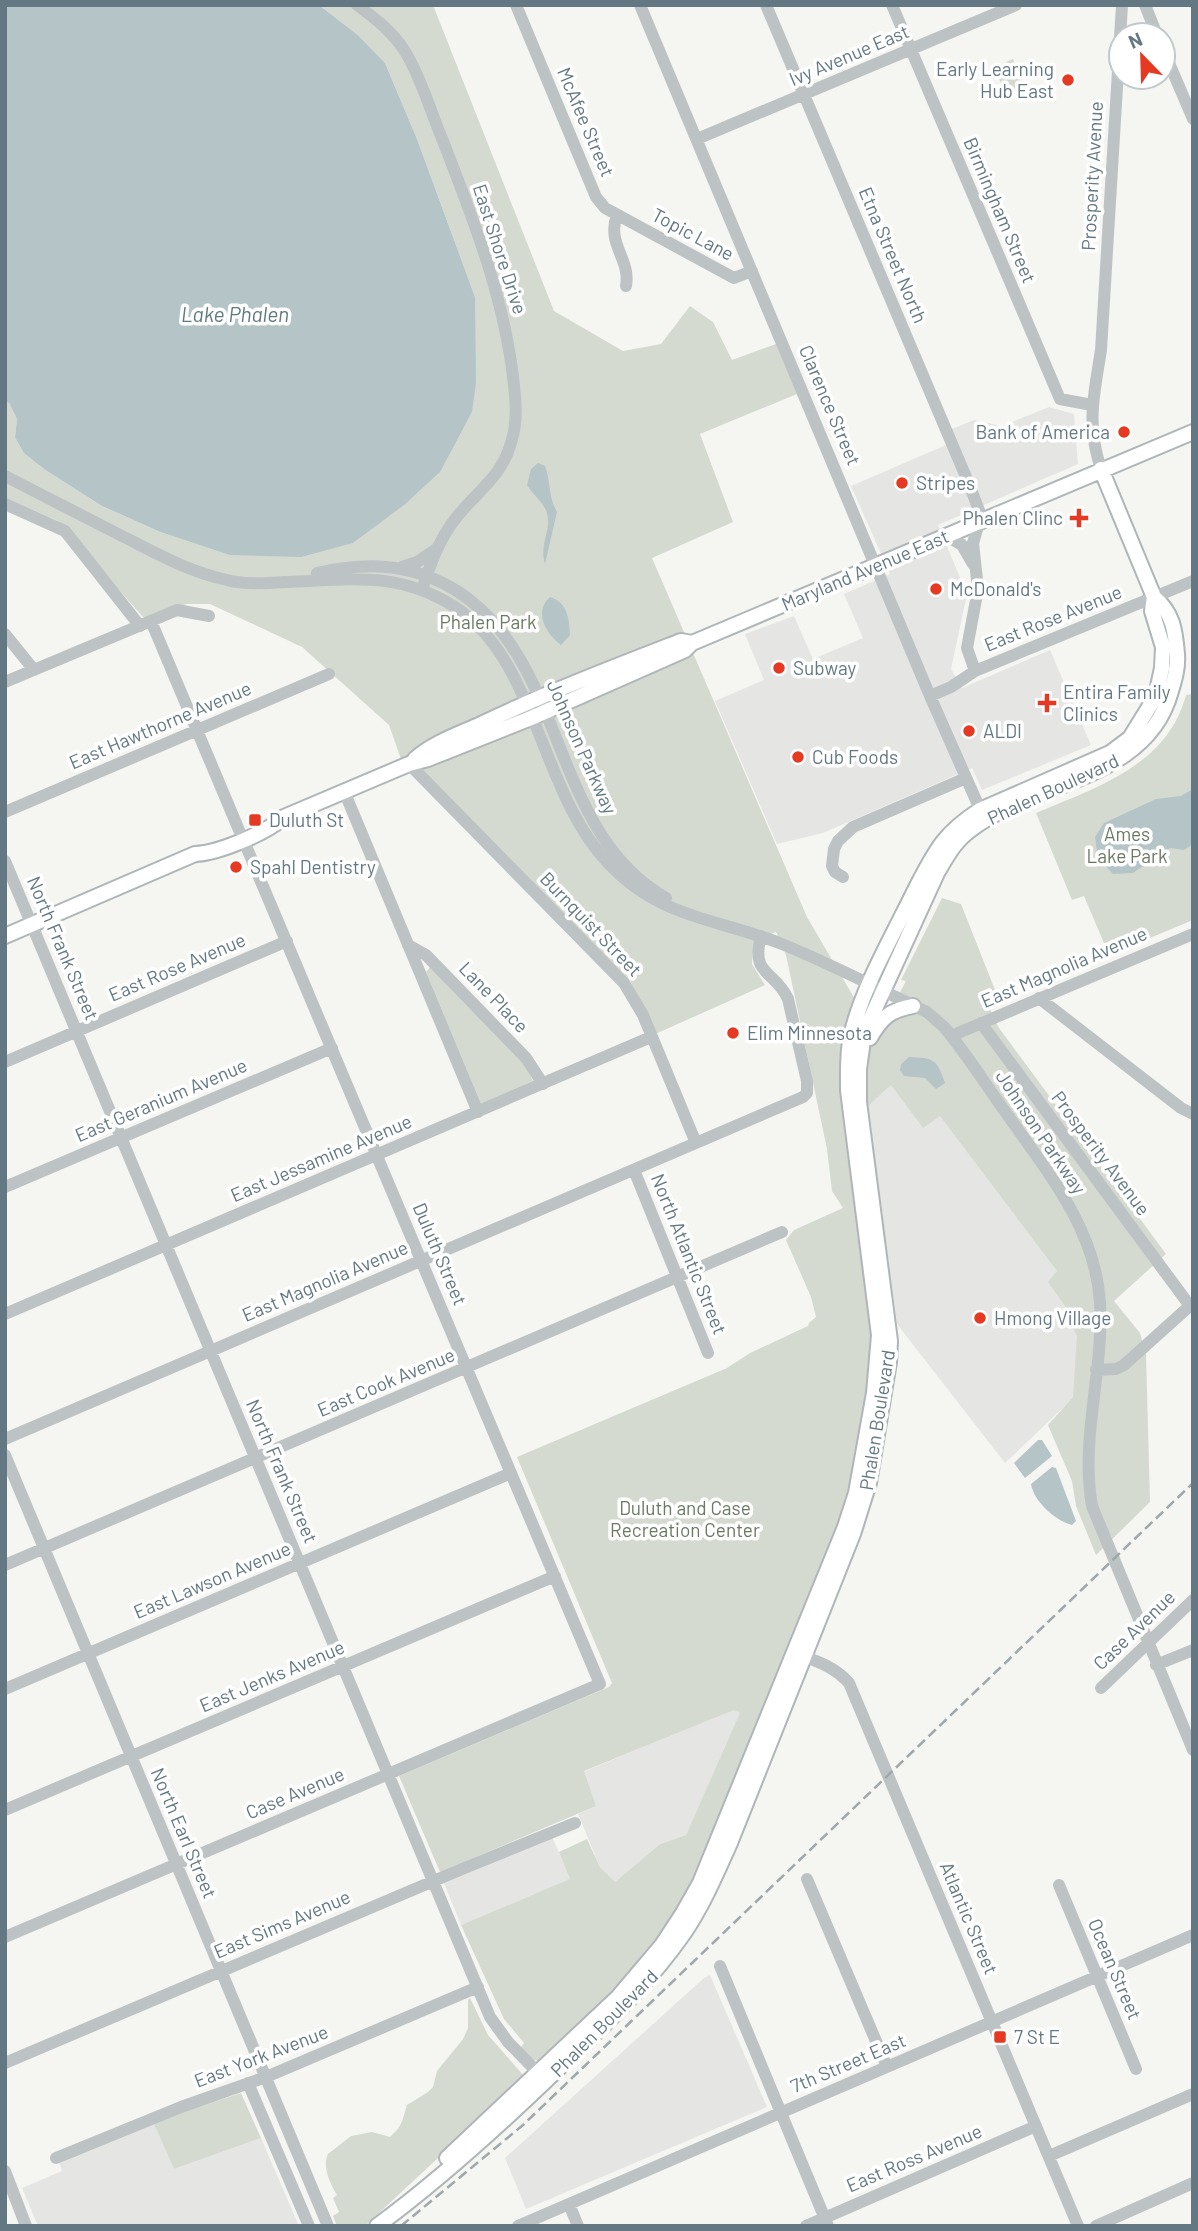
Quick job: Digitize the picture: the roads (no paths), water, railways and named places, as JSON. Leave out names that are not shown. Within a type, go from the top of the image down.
[{"type":"main road","name":"Maryland Avenue East","points":[[5,936],[195,854],[206,853],[241,834],[277,823],[284,817],[410,764],[424,750],[685,650],[692,643],[1193,432]]},
{"type":"main road","name":"Phalen Boulevard","points":[[372,2226],[631,2000],[658,1969],[685,1931],[710,1887],[730,1843],[800,1655],[856,1493],[878,1357],[879,1335],[848,1090],[851,1037],[932,859],[943,842],[960,823],[1110,753],[1130,738],[1156,696],[1163,647],[1152,611],[1154,597],[1101,469]]},
{"type":"main road","name":"Phalen Boulevard","points":[[800,1655],[862,1510],[889,1362],[887,1309],[859,1094],[864,1033],[875,987]]},
{"type":"main road","points":[[859,1094],[864,1053],[880,1021],[892,1010],[913,1006]]},
{"type":"main road","name":"Phalen Boulevard","points":[[377,2226],[471,2149],[542,2077]]},
{"type":"street","name":"East Shore Drive","points":[[357,5],[389,31],[412,65],[484,250],[500,305],[516,412],[507,455],[491,481],[455,519],[438,547],[422,590]]},
{"type":"street","name":"McAfee Street","points":[[516,5],[596,197],[605,208],[617,215]]},
{"type":"street","name":"Clarence Street","points":[[640,5],[982,815]]},
{"type":"street","name":"Etna Street North","points":[[766,5],[969,484],[981,522]]},
{"type":"street","name":"Birmingham Street","points":[[892,5],[1060,399],[1092,405]]},
{"type":"street","name":"Ivy Avenue East","points":[[697,139],[1016,5]]},
{"type":"street","name":"Prosperity Avenue","points":[[1101,469],[1092,441],[1092,405],[1101,350],[1122,5]]},
{"type":"street","points":[[1177,81],[1193,119]]},
{"type":"street","points":[[617,215],[612,227],[614,239],[629,274],[626,286]]},
{"type":"street","name":"Topic Lane","points":[[617,215],[734,278],[752,271]]},
{"type":"street","points":[[5,476],[184,568],[229,581],[283,582],[355,566],[397,568],[417,562],[438,547]]},
{"type":"street","name":"Duluth Street","points":[[5,504],[65,531],[145,623],[198,730],[600,1684]]},
{"type":"street","points":[[975,671],[967,648],[978,589],[973,538],[981,522]]},
{"type":"street","points":[[947,536],[962,545],[975,567]]},
{"type":"street","name":"Johnson Parkway","points":[[397,568],[427,576],[462,594],[494,621],[520,656],[535,708]]},
{"type":"street","name":"Johnson Parkway","points":[[283,582],[388,580],[422,590],[458,609],[487,636],[509,666],[535,708],[608,846],[627,868],[657,893],[715,922],[761,936],[927,1013],[951,1035],[1064,1196],[1085,1236],[1095,1270],[1100,1304],[1088,1464],[1092,1506],[1193,1751]]},
{"type":"street","name":"East Rose Avenue","points":[[930,696],[951,687],[975,671],[1193,581]]},
{"type":"street","points":[[5,682],[177,610],[209,617]]},
{"type":"street","points":[[5,634],[34,670]]},
{"type":"street","name":"East Hawthorne Avenue","points":[[5,812],[330,674]]},
{"type":"street","name":"Burnquist Street","points":[[410,764],[624,983],[634,999],[696,1143]]},
{"type":"street","points":[[843,877],[835,872],[832,858],[838,841],[845,833],[864,822],[966,778]]},
{"type":"street","points":[[344,791],[478,1112]]},
{"type":"street","name":"North Frank Street","points":[[5,861],[478,1987],[496,2025],[508,2042],[542,2077]]},
{"type":"street","name":"East Magnolia Avenue","points":[[951,1035],[1193,934]]},
{"type":"street","name":"East Magnolia Avenue","points":[[5,1439],[803,1097],[807,1093],[807,1086],[788,999],[781,987],[762,970],[759,962],[761,936]]},
{"type":"street","name":"East Rose Avenue","points":[[5,1062],[287,941]]},
{"type":"street","name":"Lane Place","points":[[408,945],[426,955],[526,1058],[543,1084]]},
{"type":"street","points":[[1039,998],[1181,1108],[1193,1114]]},
{"type":"street","name":"Prosperity Avenue","points":[[981,1023],[1192,1304]]},
{"type":"street","name":"East Jessamine Avenue","points":[[5,1314],[651,1037]]},
{"type":"street","name":"East Geranium Avenue","points":[[5,1187],[332,1048]]},
{"type":"street","name":"North Atlantic Street","points":[[634,1170],[708,1353]]},
{"type":"street","name":"East Cook Avenue","points":[[5,1565],[782,1232]]},
{"type":"street","points":[[1096,1370],[1116,1369],[1124,1365],[1192,1304]]},
{"type":"street","name":"North Earl Street","points":[[5,1455],[328,2226]]},
{"type":"street","name":"East Lawson Avenue","points":[[5,1689],[512,1474]]},
{"type":"street","name":"East Jenks Avenue","points":[[5,1810],[555,1576]]},
{"type":"street","name":"Case Avenue","points":[[1101,1688],[1193,1600]]},
{"type":"street","points":[[1156,1665],[1193,1650]]},
{"type":"street","name":"Atlantic Street","points":[[800,1655],[824,1663],[840,1673],[849,1683],[1078,2226]]},
{"type":"street","name":"Case Avenue","points":[[5,1937],[600,1684]]},
{"type":"street","name":"East Sims Avenue","points":[[5,2063],[575,1823]]},
{"type":"street","points":[[807,1879],[887,2067]]},
{"type":"street","name":"Ocean Street","points":[[1059,1885],[1136,2069]]},
{"type":"street","name":"7th Street East","points":[[518,2226],[1193,1935]]},
{"type":"street","points":[[720,1966],[826,2222]]},
{"type":"street","name":"East York Avenue","points":[[56,2158],[266,2077],[478,1987]]},
{"type":"street","points":[[248,2083],[309,2226]]},
{"type":"street","points":[[1049,2156],[1193,2094]]},
{"type":"street","name":"East Ross Avenue","points":[[806,2226],[826,2222],[1036,2126]]},
{"type":"street","points":[[5,2171],[26,2226]]},
{"type":"street","points":[[1096,2226],[1193,2183]]},
{"type":"street","points":[[569,2204],[578,2226]]},
{"type":"water","name":"Lake Phalen","points":[[5,5],[319,5],[359,36],[385,63],[417,139],[475,297],[476,382],[472,412],[440,472],[404,505],[353,543],[301,557],[230,555],[158,531],[102,506],[24,453],[15,437],[17,419],[9,403],[5,401]]},
{"type":"water","points":[[538,463],[545,466],[557,512],[545,564],[543,550],[548,525],[547,513],[527,485],[531,469]]},
{"type":"water","points":[[550,597],[561,603],[568,617],[570,635],[561,645],[546,629],[542,616],[542,609]]},
{"type":"water","points":[[1193,789],[1193,844],[1184,850],[1170,848],[1133,873],[1113,874],[1098,858],[1095,837],[1104,823],[1156,799],[1181,796]]},
{"type":"water","points":[[909,1057],[933,1061],[940,1069],[945,1083],[936,1089],[925,1078],[904,1076],[900,1070],[901,1064]]},
{"type":"water","points":[[1038,1440],[1042,1440],[1052,1456],[1025,1478],[1014,1463]]},
{"type":"water","points":[[1052,1467],[1056,1468],[1076,1521],[1072,1525],[1047,1510],[1033,1491],[1031,1484]]},
{"type":"railway","points":[[401,2226],[523,2125],[1193,1483]]},
{"type":"place","name":"Early Learning Hub East","points":[[1068,80]]},
{"type":"place","name":"Bank of America","points":[[1124,432]]},
{"type":"place","name":"Stripes","points":[[902,483]]},
{"type":"place","name":"Phalen Clinc","points":[[1079,518]]},
{"type":"place","name":"McDonald's","points":[[936,589]]},
{"type":"place","name":"Subway","points":[[779,668]]},
{"type":"place","name":"Entira Family Clinics","points":[[1047,703]]},
{"type":"place","name":"ALDI","points":[[969,731]]},
{"type":"place","name":"Cub Foods","points":[[798,757]]},
{"type":"place","name":"Duluth St","points":[[255,820]]},
{"type":"place","name":"Spahl Dentistry","points":[[236,867]]},
{"type":"place","name":"Elim Minnesota","points":[[733,1033]]},
{"type":"place","name":"Hmong Village","points":[[980,1318]]},
{"type":"place","name":"7 St E","points":[[1000,2037]]},
{"type":"park label","name":"Phalen Park","points":[[488,622]]},
{"type":"park label","name":"Ames Lake Park","points":[[1127,845]]},
{"type":"park label","name":"Duluth and Case Recreation Center","points":[[685,1519]]}]
